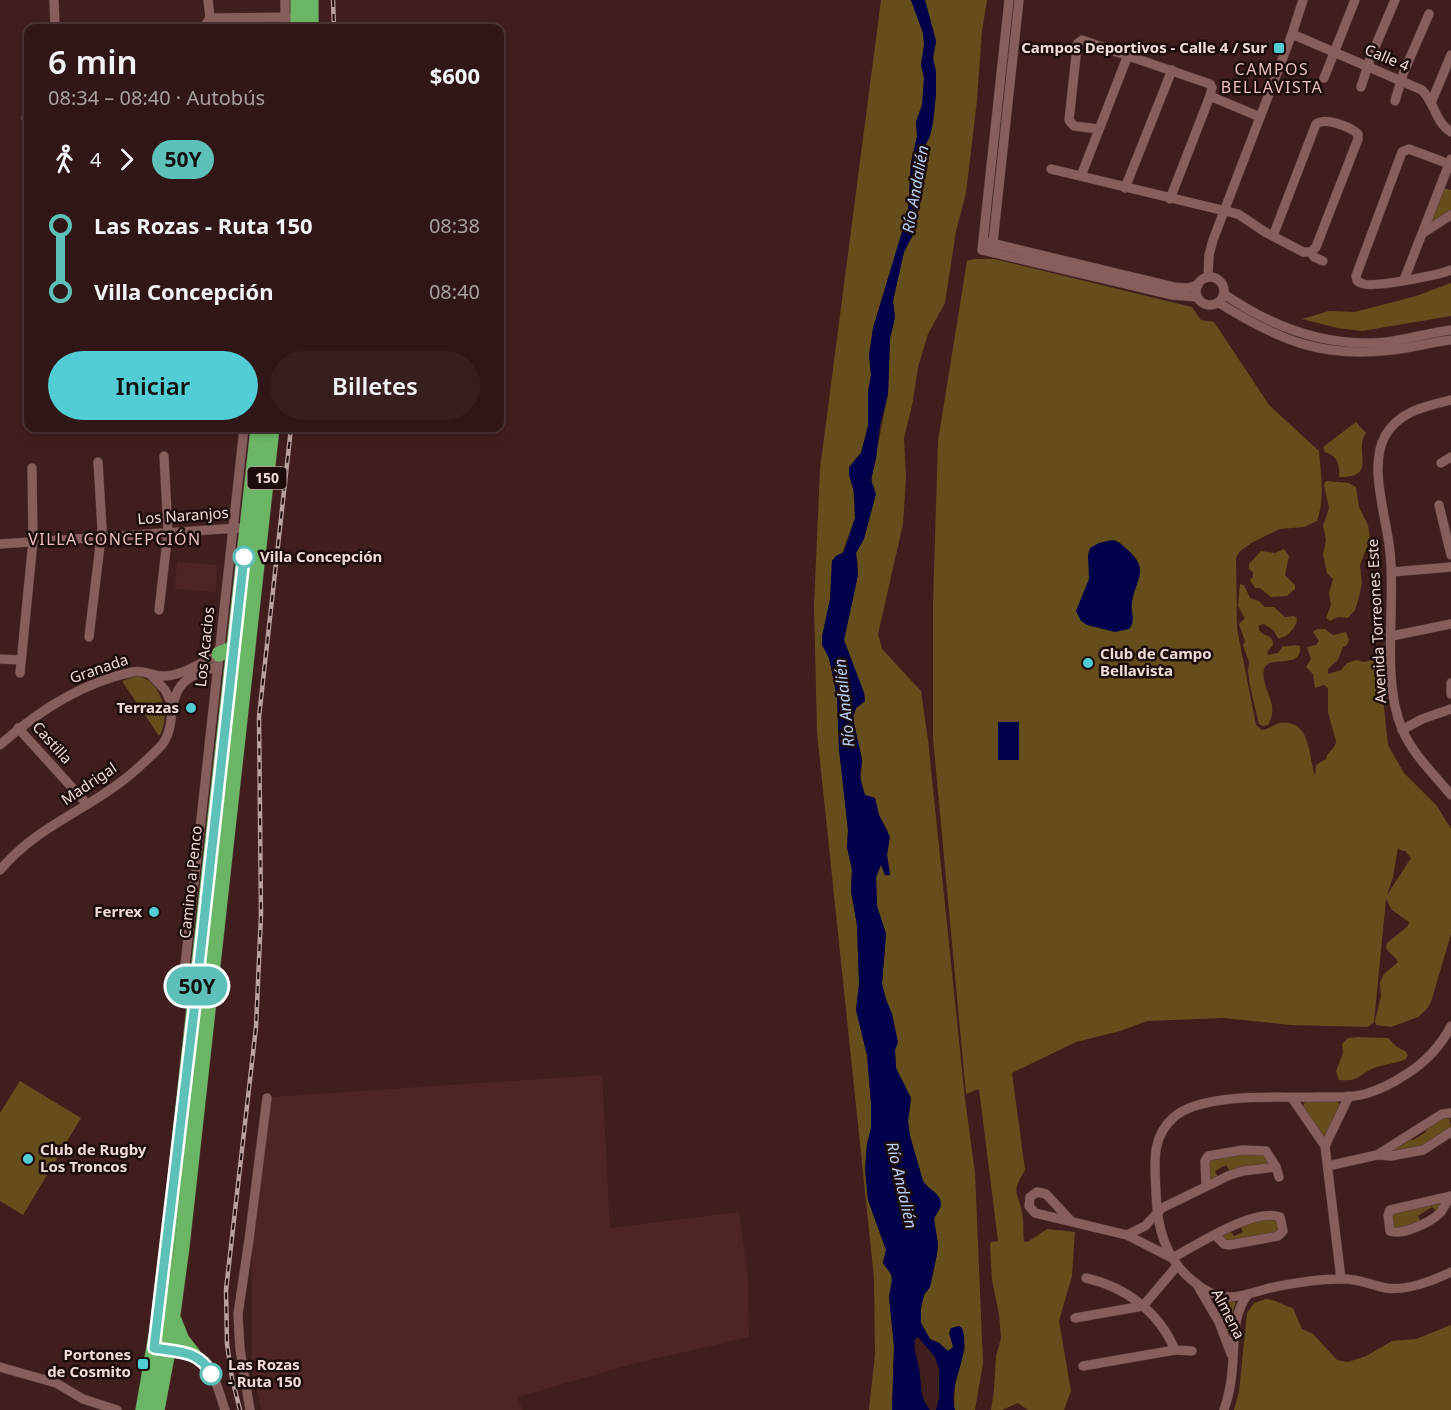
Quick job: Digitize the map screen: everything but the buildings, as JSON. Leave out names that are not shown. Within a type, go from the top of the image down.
[{"type":"highway","points":[[298,0],[301,22]]},
{"type":"highway","points":[[301,22],[311,0]]},
{"type":"highway","name":"Camino a Penco","points":[[157,1410],[192,982],[234,648],[258,432]]},
{"type":"highway","name":"Camino a Penco","points":[[143,1410],[173,1317],[211,990],[247,528],[271,432]]},
{"type":"highway","points":[[218,660],[234,648]]},
{"type":"highway","points":[[173,1317],[182,1340],[193,1354]]},
{"type":"street","points":[[54,0],[55,24]]},
{"type":"street","points":[[206,24],[210,18],[208,0]]},
{"type":"street","points":[[285,0],[301,22]]},
{"type":"street","points":[[1009,0],[982,246],[1174,287],[1187,288],[1198,285]]},
{"type":"street","points":[[992,248],[1019,0]]},
{"type":"street","points":[[1208,277],[1209,250],[1303,0]]},
{"type":"street","points":[[1324,78],[1355,0]]},
{"type":"street","points":[[1361,87],[1395,0]]},
{"type":"street","points":[[1395,101],[1429,14]]},
{"type":"street","points":[[210,18],[301,22]]},
{"type":"street","name":"Calle 4","points":[[1292,34],[1422,90],[1442,124],[1451,132]]},
{"type":"street","points":[[1099,129],[1074,126],[1070,122],[1077,45],[1080,41],[1085,39],[1208,83],[1212,88],[1210,96],[1170,199]]},
{"type":"street","points":[[1081,176],[1128,55]]},
{"type":"street","points":[[1431,102],[1451,55]]},
{"type":"street","points":[[1125,188],[1172,70]]},
{"type":"street","points":[[1210,96],[1260,117]]},
{"type":"street","points":[[1051,169],[1224,210],[1244,217],[1273,236],[1304,252],[1311,252],[1316,247],[1358,139],[1358,134],[1354,130],[1325,121],[1316,124],[1273,236]]},
{"type":"street","points":[[1404,280],[1422,234],[1446,185],[1450,161],[1405,149],[1401,153],[1356,276],[1357,280],[1364,285],[1404,280],[1451,270]]},
{"type":"street","points":[[1422,234],[1451,215]]},
{"type":"street","points":[[992,248],[1172,295],[1197,297]]},
{"type":"street","points":[[1311,252],[1314,257],[1323,261]]},
{"type":"street","points":[[1208,277],[1221,281],[1224,287],[1222,298],[1212,305],[1202,303],[1197,297],[1198,285],[1208,277]]},
{"type":"street","points":[[1222,298],[1281,326],[1336,341],[1367,343],[1388,341],[1451,330]]},
{"type":"street","points":[[1222,298],[1273,334],[1334,351],[1379,352],[1451,340]]},
{"type":"street","name":"Avenida Torreones Este","points":[[1451,400],[1408,413],[1390,428],[1382,445],[1379,478],[1392,572],[1393,688],[1402,730],[1418,756],[1451,795]]},
{"type":"street","name":"Los Acacios","points":[[192,982],[185,965],[218,660],[247,528],[244,432]]},
{"type":"street","points":[[159,610],[168,532],[164,456]]},
{"type":"street","points":[[1451,457],[1441,463],[1451,465]]},
{"type":"street","points":[[89,637],[102,537],[98,462]]},
{"type":"street","points":[[20,673],[33,541],[32,468]]},
{"type":"street","points":[[1439,505],[1446,517],[1451,555]]},
{"type":"street","name":"Los Naranjos","points":[[0,544],[247,528]]},
{"type":"street","points":[[1392,572],[1451,567]]},
{"type":"street","points":[[1392,636],[1451,624]]},
{"type":"street","points":[[0,658],[21,660]]},
{"type":"street","name":"Granada","points":[[0,745],[18,728],[49,706],[80,690],[139,670],[161,676],[176,674],[218,660]]},
{"type":"street","name":"Madrigal","points":[[0,870],[32,838],[123,780],[162,745],[170,728],[176,693],[184,682],[218,660]]},
{"type":"street","points":[[150,674],[165,690],[172,706]]},
{"type":"street","points":[[1451,683],[1451,694]]},
{"type":"street","points":[[1402,730],[1422,719],[1451,709]]},
{"type":"street","name":"Castilla","points":[[18,728],[87,804]]},
{"type":"street","points":[[1451,1026],[1434,1052],[1409,1072],[1379,1089],[1349,1096],[1253,1097],[1194,1106],[1172,1119],[1163,1130],[1155,1147],[1157,1213],[1162,1238],[1175,1262],[1196,1284],[1211,1293],[1225,1296],[1248,1294],[1281,1285],[1341,1279],[1398,1288],[1438,1278],[1451,1272]]},
{"type":"street","points":[[1326,1146],[1349,1096]]},
{"type":"street","points":[[250,1410],[240,1349],[238,1314],[267,1098]]},
{"type":"street","points":[[1292,1098],[1326,1146],[1341,1279]]},
{"type":"street","points":[[1377,1155],[1439,1116],[1451,1113],[1451,1108]]},
{"type":"street","points":[[1328,1166],[1377,1155],[1391,1156],[1426,1149],[1451,1132]]},
{"type":"street","points":[[1206,1186],[1205,1161],[1212,1154],[1243,1150],[1264,1150],[1269,1154],[1279,1177]]},
{"type":"street","points":[[1127,1236],[1145,1226],[1167,1205],[1206,1186],[1238,1172],[1276,1167]]},
{"type":"street","points":[[1451,1196],[1438,1215],[1423,1224],[1396,1233],[1390,1231],[1388,1215],[1391,1210],[1451,1196]]},
{"type":"street","points":[[1075,1318],[1143,1306],[1175,1262],[1216,1236],[1249,1218],[1276,1215],[1282,1221],[1283,1231],[1278,1236],[1229,1245],[1224,1244],[1216,1236]]},
{"type":"street","points":[[1071,1221],[1127,1236],[1175,1262]]},
{"type":"street","points":[[1086,1278],[1114,1287],[1143,1306],[1163,1327],[1175,1350]]},
{"type":"street","name":"Almena","points":[[1196,1284],[1218,1322],[1233,1358]]},
{"type":"street","name":"Almena","points":[[1224,1410],[1231,1381],[1238,1311],[1248,1294]]},
{"type":"street","points":[[161,1350],[193,1354],[206,1365],[225,1410]]},
{"type":"street","points":[[1083,1366],[1175,1350],[1192,1351]]},
{"type":"street","points":[[0,1367],[56,1383],[83,1399],[117,1410]]},
{"type":"shaded area","points":[[881,0],[911,0],[923,33],[922,105],[916,122],[917,136],[911,163],[908,212],[873,328],[869,355],[871,375],[868,391],[868,426],[861,453],[855,459],[853,486],[855,518],[842,553],[832,561],[830,599],[822,637],[837,697],[839,749],[848,830],[847,847],[852,870],[851,891],[857,925],[859,984],[856,1010],[867,1055],[871,1103],[871,1128],[865,1169],[868,1200],[886,1250],[883,1263],[891,1274],[892,1280],[889,1297],[894,1346],[892,1410],[869,1410],[875,1354],[874,1278],[817,732],[814,606],[820,469]]},
{"type":"shaded area","points":[[925,0],[987,0],[966,193],[956,231],[945,303],[928,334],[918,367],[904,438],[906,478],[903,524],[878,634],[882,649],[921,691],[928,740],[965,1099],[975,1173],[983,1363],[975,1410],[955,1410],[954,1408],[955,1385],[965,1348],[962,1328],[952,1349],[948,1351],[930,1339],[921,1323],[924,1295],[930,1287],[937,1254],[938,1244],[934,1219],[937,1194],[923,1181],[910,1136],[908,1121],[911,1098],[896,1068],[897,1042],[892,1014],[885,999],[882,983],[886,934],[877,906],[876,877],[881,864],[885,875],[890,874],[887,855],[888,831],[879,815],[875,798],[865,795],[863,789],[861,753],[853,716],[854,711],[865,701],[864,693],[844,640],[858,575],[856,553],[864,537],[871,513],[874,487],[872,475],[888,394],[890,339],[895,317],[893,301],[904,252],[914,232],[920,202],[922,152],[930,136],[933,123],[936,72],[933,59],[936,41]]},
{"type":"shaded area","points":[[1444,188],[1451,190],[1451,212],[1430,224]]},
{"type":"shaded area","name":"Club de Campo Bellavista","points":[[994,259],[1192,307],[1201,320],[1214,322],[1269,405],[1319,451],[1322,495],[1317,521],[1304,527],[1280,529],[1253,542],[1240,551],[1236,558],[1237,629],[1256,725],[1262,730],[1280,723],[1290,723],[1298,727],[1307,741],[1315,776],[1316,765],[1326,759],[1336,741],[1328,712],[1328,688],[1324,685],[1315,688],[1313,674],[1306,667],[1311,659],[1307,647],[1316,645],[1319,641],[1313,632],[1317,629],[1325,629],[1333,635],[1346,632],[1349,640],[1347,645],[1343,647],[1338,660],[1328,669],[1328,674],[1341,670],[1347,663],[1356,660],[1364,662],[1378,658],[1382,661],[1388,745],[1404,773],[1437,806],[1451,829],[1451,934],[1431,1002],[1418,1017],[1391,1027],[1376,1025],[1381,996],[1380,983],[1384,974],[1398,962],[1386,948],[1387,943],[1408,926],[1409,922],[1392,910],[1386,899],[1374,1022],[1368,1027],[1291,1025],[1224,1018],[1147,1021],[1120,1031],[1076,1042],[1012,1073],[1025,1170],[1016,1191],[1023,1216],[1024,1242],[1047,1229],[1075,1232],[1072,1276],[1059,1321],[1071,1391],[1064,1410],[1028,1410],[1018,1403],[1002,1410],[991,1410],[996,1356],[1001,1338],[992,1280],[990,1245],[991,1242],[998,1241],[979,1089],[966,1094],[933,738],[933,603],[938,441],[967,261]],"holes":[[[1398,847],[1405,851],[1411,858],[1387,895],[1393,877]]]},
{"type":"shaded area","points":[[1451,283],[1451,316],[1362,331],[1302,319],[1329,311],[1355,312],[1416,296]]},
{"type":"shaded area","points":[[1356,422],[1366,433],[1362,448],[1362,468],[1351,476],[1339,477],[1337,461],[1325,452],[1323,447]]},
{"type":"shaded area","points":[[1326,481],[1349,483],[1356,487],[1359,507],[1368,525],[1370,539],[1360,565],[1362,583],[1355,610],[1348,618],[1338,617],[1330,621],[1326,618],[1331,605],[1329,593],[1333,579],[1327,573],[1323,554],[1326,540],[1323,526],[1329,508],[1324,485]]},
{"type":"shaded area","points":[[1284,549],[1289,556],[1285,575],[1295,585],[1295,589],[1287,596],[1271,597],[1260,588],[1255,588],[1250,580],[1253,572],[1249,569],[1249,564],[1261,551],[1275,553]]},
{"type":"shaded area","points":[[177,562],[217,565],[216,592],[175,589]]},
{"type":"shaded area","points":[[1240,584],[1244,585],[1250,598],[1259,601],[1265,607],[1274,607],[1285,617],[1297,618],[1293,629],[1281,638],[1278,638],[1273,630],[1264,624],[1259,625],[1259,630],[1273,641],[1273,645],[1267,652],[1268,655],[1278,653],[1283,646],[1300,646],[1296,658],[1272,663],[1264,669],[1272,710],[1268,725],[1263,726],[1259,724],[1250,686],[1249,662],[1239,624],[1245,618],[1238,606]]},
{"type":"shaded area","points":[[137,676],[152,684],[162,700],[164,719],[159,736],[122,681]]},
{"type":"shaded area","points":[[1348,1038],[1388,1038],[1408,1055],[1406,1059],[1376,1067],[1355,1079],[1339,1080],[1336,1071],[1343,1053],[1342,1044]]},
{"type":"shaded area","points":[[602,1075],[610,1228],[739,1212],[748,1279],[749,1337],[632,1364],[518,1397],[522,1410],[262,1410],[252,1371],[252,1256],[271,1097]]},
{"type":"shaded area","name":"Club de Rugby Los Troncos","points":[[20,1081],[81,1118],[23,1215],[0,1201],[0,1113]]},
{"type":"shaded area","points":[[1306,1101],[1340,1104],[1326,1136],[1322,1135],[1303,1105]]},
{"type":"shaded area","points":[[1443,1116],[1449,1116],[1451,1128],[1426,1146],[1391,1155],[1389,1151],[1408,1139],[1413,1140],[1426,1132],[1427,1126]]},
{"type":"shaded area","points":[[1262,1152],[1269,1162],[1267,1164],[1230,1171],[1226,1165],[1215,1171],[1218,1177],[1209,1180],[1209,1159]]},
{"type":"shaded area","points":[[1442,1203],[1437,1211],[1432,1207],[1418,1216],[1421,1221],[1394,1231],[1391,1212]]},
{"type":"shaded area","points":[[1276,1217],[1280,1231],[1228,1243],[1222,1236],[1230,1231],[1234,1236],[1243,1232],[1241,1227],[1251,1220]]},
{"type":"shaded area","points":[[1266,1299],[1293,1308],[1302,1329],[1313,1334],[1337,1360],[1348,1362],[1366,1356],[1392,1341],[1416,1339],[1451,1325],[1451,1410],[1234,1410],[1239,1392],[1247,1313],[1254,1303]]},
{"type":"shaded area","points":[[1213,1300],[1236,1302],[1232,1314],[1232,1331],[1228,1332]]},
{"type":"water","name":"Río Andalién","points":[[911,0],[925,0],[936,41],[933,58],[936,72],[936,94],[930,136],[922,152],[920,202],[913,235],[904,252],[893,301],[895,317],[890,339],[888,394],[880,425],[871,480],[876,494],[864,539],[856,553],[858,575],[844,640],[865,701],[856,708],[853,718],[862,760],[860,777],[865,795],[875,798],[879,815],[890,837],[887,855],[890,875],[885,875],[881,865],[876,877],[877,906],[886,934],[882,984],[898,1042],[895,1050],[896,1068],[911,1098],[908,1121],[910,1136],[923,1181],[941,1201],[934,1219],[938,1244],[937,1254],[930,1287],[924,1295],[921,1323],[930,1339],[948,1351],[953,1347],[949,1333],[951,1328],[959,1326],[962,1328],[964,1349],[954,1389],[955,1410],[936,1410],[939,1398],[939,1370],[935,1357],[918,1337],[915,1339],[915,1350],[922,1395],[930,1410],[892,1410],[894,1346],[889,1297],[892,1280],[891,1274],[883,1263],[886,1250],[868,1200],[865,1169],[871,1128],[871,1103],[867,1055],[856,1010],[859,984],[857,925],[851,891],[852,870],[847,847],[848,830],[839,749],[837,697],[829,658],[822,645],[830,599],[832,561],[844,552],[855,518],[854,492],[849,467],[861,453],[868,426],[868,391],[871,375],[869,355],[873,328],[908,212],[911,163],[917,136],[916,122],[922,105],[924,78],[921,65],[923,33]]},
{"type":"water","points":[[1112,540],[1119,542],[1135,557],[1140,569],[1132,602],[1131,625],[1129,629],[1115,632],[1087,625],[1081,621],[1076,611],[1089,579],[1090,548]]},
{"type":"water","points":[[998,722],[1019,722],[1019,760],[998,760]]},
{"type":"railway","points":[[333,0],[334,24]]},
{"type":"railway","points":[[240,1410],[227,1344],[226,1290],[256,1027],[261,915],[259,717],[291,432]]},
{"type":"bus line","name":"50Y","points":[[211,1374],[204,1362],[193,1354],[154,1348],[244,557]]},
{"type":"place","name":"Campos Deportivos - Calle 4 / Sur","points":[[1279,48]]},
{"type":"place","name":"Villa Concepción","points":[[244,557]]},
{"type":"place","name":"Club de Campo Bellavista","points":[[1088,663]]},
{"type":"place","name":"Terrazas","points":[[191,708]]},
{"type":"place","name":"Ferrex","points":[[154,912]]},
{"type":"place","name":"Club de Rugby Los Troncos","points":[[28,1159]]},
{"type":"place","name":"Portones de Cosmito","points":[[143,1364]]},
{"type":"place","name":"Las Rozas - Ruta 150","points":[[211,1374]]},
{"type":"district","name":"CAMPOS BELLAVISTA","points":[[1272,78]]},
{"type":"district","name":"VILLA CONCEPCIÓN","points":[[115,539]]}]
